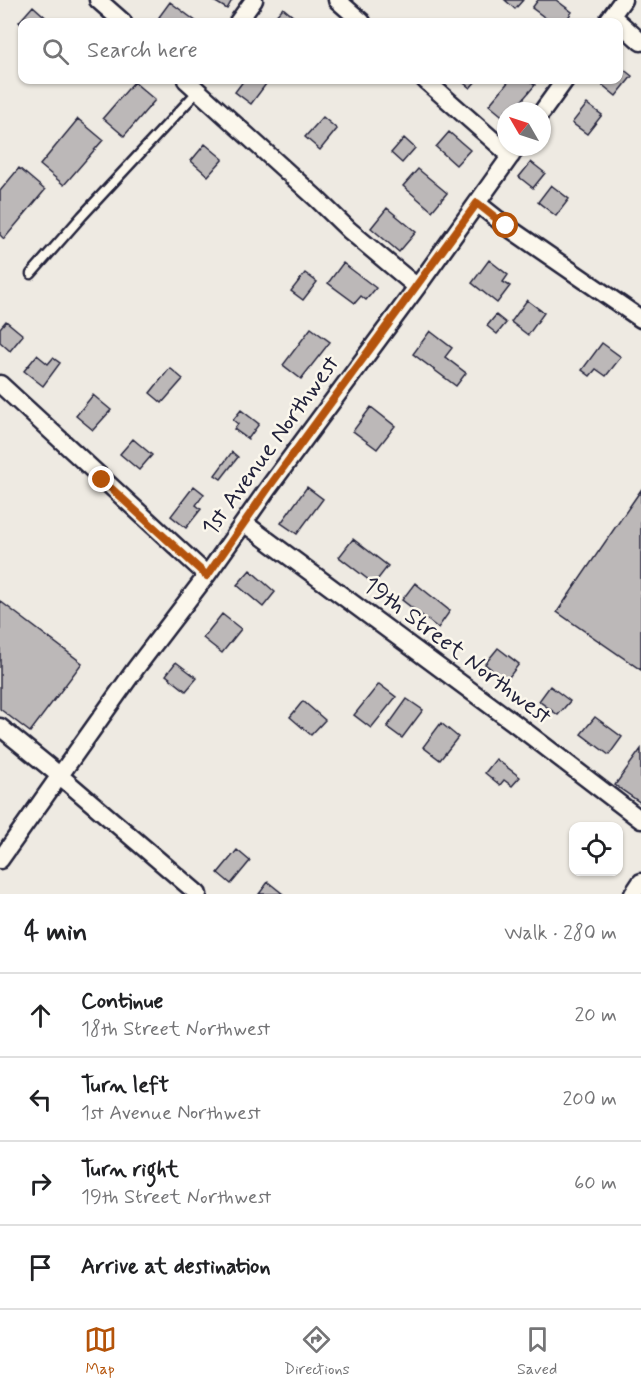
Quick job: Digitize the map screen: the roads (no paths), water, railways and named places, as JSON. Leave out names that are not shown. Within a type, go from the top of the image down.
[{"type":"street","points":[[98,0],[118,18]]},
{"type":"street","points":[[241,18],[254,0]]},
{"type":"street","points":[[337,0],[357,18]]},
{"type":"street","points":[[610,18],[623,0]]},
{"type":"street","points":[[623,29],[641,42]]},
{"type":"street","points":[[194,84],[349,230],[417,287]]},
{"type":"street","points":[[430,84],[497,137]]},
{"type":"street","points":[[549,102],[562,84]]},
{"type":"street","name":"1st Avenue Northwest","points":[[0,860],[136,668],[207,576],[510,156]]},
{"type":"street","points":[[477,203],[506,226],[641,319]]},
{"type":"street","points":[[0,384],[207,576]]},
{"type":"street","name":"19th Street Northwest","points":[[244,523],[641,820]]},
{"type":"street","points":[[0,727],[198,894]]},
{"type":"street","points":[[633,894],[641,882]]},
{"type":"lane","points":[[31,274],[194,84]]}]
